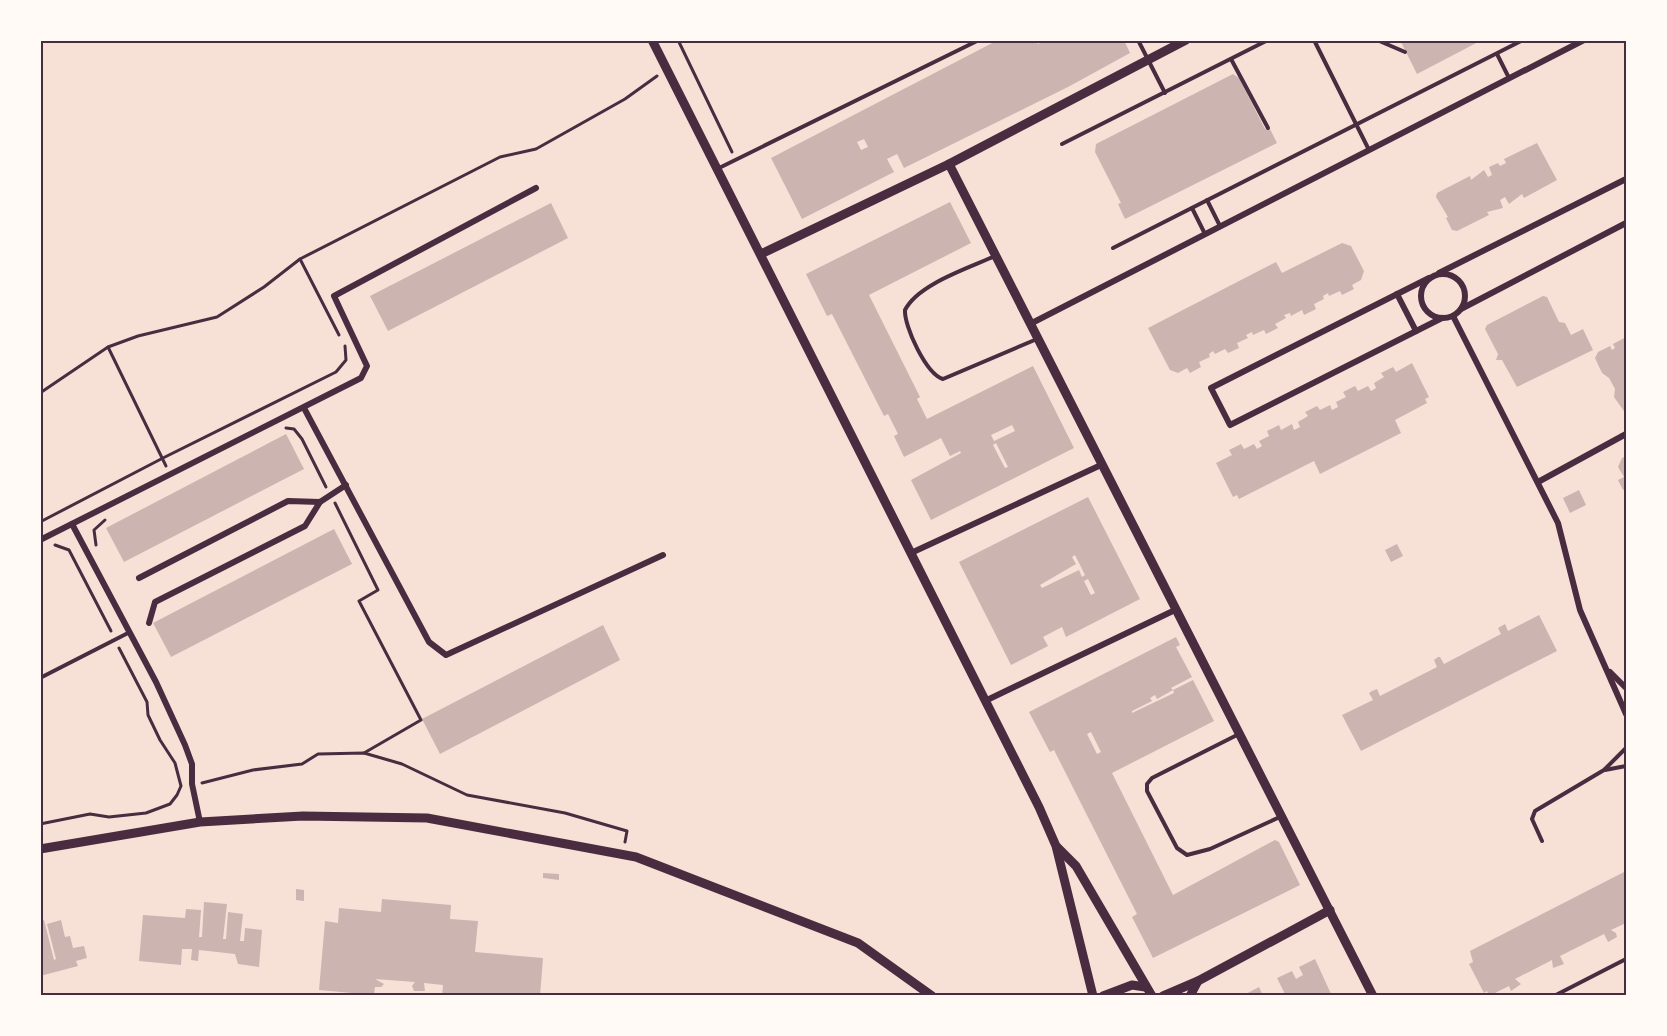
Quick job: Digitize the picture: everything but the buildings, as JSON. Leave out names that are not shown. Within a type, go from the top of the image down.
[{"type":"street","points":[[652,40],[1039,807],[1056,846],[1093,996]]},
{"type":"street","points":[[761,254],[949,164],[1186,40]]},
{"type":"street","points":[[1030,324],[1584,40]]},
{"type":"street","points":[[949,164],[1175,610],[1241,733],[1373,996]]},
{"type":"street","points":[[1626,179],[1211,388],[1230,425],[1442,318],[1453,316],[1461,309],[1626,223]]},
{"type":"street","points":[[40,540],[361,378],[367,366],[334,296],[536,188]]},
{"type":"street","points":[[1438,273],[1449,274],[1459,279],[1464,288],[1465,299],[1461,309]]},
{"type":"street","points":[[1429,278],[1422,287],[1420,297],[1424,308],[1432,315],[1442,318]]},
{"type":"street","points":[[1397,294],[1416,331]]},
{"type":"street","points":[[1453,316],[1558,523],[1580,610],[1626,714]]},
{"type":"street","points":[[304,408],[429,642],[446,654],[663,555]]},
{"type":"street","points":[[1538,482],[1626,435]]},
{"type":"street","points":[[911,553],[1101,465]]},
{"type":"street","points":[[139,578],[288,501],[320,502],[332,497],[346,485]]},
{"type":"street","points":[[149,623],[155,602],[305,526],[320,502]]},
{"type":"street","points":[[72,524],[130,632],[185,745],[192,764],[192,784],[200,822]]},
{"type":"street","points":[[985,701],[1175,610]]},
{"type":"street","points":[[1606,668],[1626,688]]},
{"type":"street","points":[[40,849],[200,822],[303,816],[427,818],[636,857],[858,943],[932,996]]},
{"type":"street","points":[[1056,846],[1076,866],[1152,996]]},
{"type":"street","points":[[1163,996],[1198,981],[1330,910]]},
{"type":"street","points":[[1190,996],[1198,981]]},
{"type":"street","points":[[1104,996],[1132,985],[1145,987]]},
{"type":"lane","points":[[716,170],[979,40]]},
{"type":"lane","points":[[1138,40],[1165,93]]},
{"type":"lane","points":[[1062,144],[1268,40]]},
{"type":"lane","points":[[1314,40],[1369,150]]},
{"type":"lane","points":[[1377,40],[1406,52]]},
{"type":"lane","points":[[1113,249],[1523,40]]},
{"type":"lane","points":[[1497,54],[1509,79]]},
{"type":"lane","points":[[1231,59],[1268,128]]},
{"type":"lane","points":[[1207,200],[1220,226]]},
{"type":"lane","points":[[1192,208],[1205,234]]},
{"type":"lane","points":[[996,256],[914,297],[905,310],[907,327],[931,371],[942,379],[1037,339]]},
{"type":"lane","points":[[40,678],[130,632]]},
{"type":"lane","points":[[1241,733],[1152,778],[1147,784],[1147,791],[1177,848],[1187,855],[1200,853],[1282,815]]},
{"type":"lane","points":[[1542,841],[1532,819],[1535,811],[1604,770],[1626,748]]},
{"type":"lane","points":[[1604,770],[1626,766]]},
{"type":"lane","points":[[1554,996],[1626,959]]},
{"type":"path","points":[[678,40],[736,161]]},
{"type":"path","points":[[40,393],[108,346],[138,336],[217,317],[264,287],[300,259],[500,157],[537,149],[625,99],[667,70]]},
{"type":"path","points":[[40,522],[336,372],[346,360],[346,347],[300,259]]},
{"type":"path","points":[[108,346],[170,475]]},
{"type":"path","points":[[280,427],[294,429],[302,439],[378,590],[359,601],[421,720],[364,753]]},
{"type":"path","points":[[96,549],[94,530],[107,517]]},
{"type":"path","points":[[40,824],[90,814],[109,817],[146,813],[170,804],[181,786],[175,763],[148,715],[147,702],[69,550],[58,544],[49,546]]},
{"type":"path","points":[[202,783],[253,770],[295,766],[318,754],[364,753],[402,764],[467,795],[565,813],[627,831],[625,843]]}]
